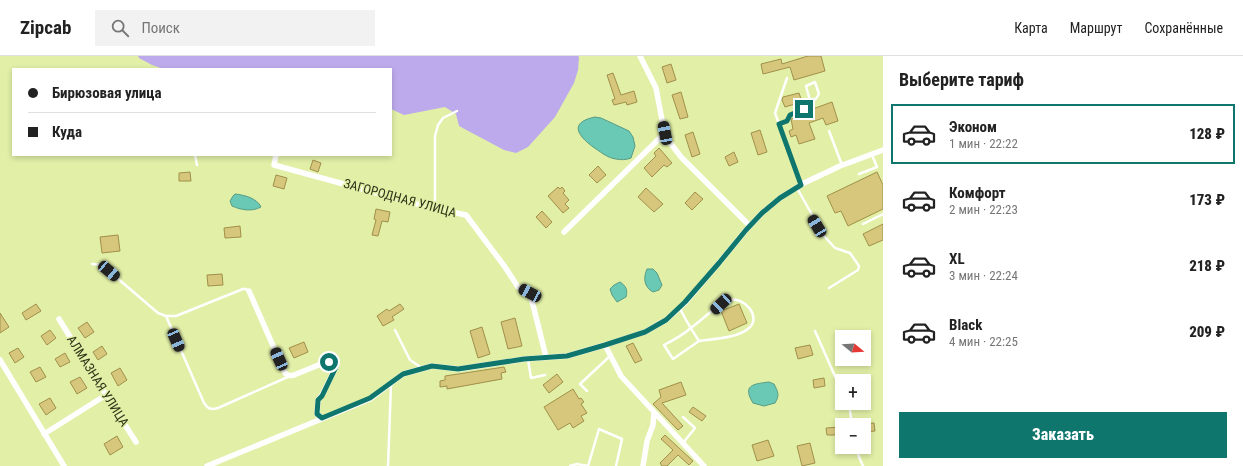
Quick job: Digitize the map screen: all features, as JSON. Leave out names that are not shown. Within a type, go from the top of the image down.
[{"type":"street","points":[[640,56],[656,88],[665,136],[681,157],[750,226]]},
{"type":"street","points":[[564,232],[665,133]]},
{"type":"street","points":[[207,466],[370,398],[403,374],[432,366],[458,369],[528,359],[567,356],[645,332],[666,320],[680,307],[750,226],[762,213],[780,198],[799,186],[842,165],[883,150]]},
{"type":"street","name":"ЗАГОРОДНАЯ УЛИЦА","points":[[276,156],[274,165],[466,216],[506,267],[518,287],[530,293],[546,357]]},
{"type":"street","points":[[249,291],[285,373],[291,376],[326,362],[334,364],[336,367],[322,396],[318,400],[317,414],[322,418]]},
{"type":"street","name":"АЛМАЗНАЯ УЛИЦА","points":[[59,319],[136,442]]},
{"type":"street","points":[[605,345],[621,376],[704,466]]},
{"type":"street","points":[[0,360],[64,466]]},
{"type":"street","points":[[44,434],[106,395]]},
{"type":"street","points":[[643,466],[647,441],[653,425],[654,412]]},
{"type":"lane","points":[[787,78],[775,113],[799,186],[824,236],[835,248],[850,253],[859,266],[858,270],[829,288]]},
{"type":"lane","points":[[779,124],[787,121],[790,115],[804,109],[816,101],[820,94],[815,82],[806,86],[811,104]]},
{"type":"lane","points":[[435,208],[435,136],[438,125],[443,118],[457,111]]},
{"type":"lane","points":[[830,131],[842,165]]},
{"type":"lane","points":[[859,174],[877,167],[871,154]]},
{"type":"lane","points":[[195,156],[197,165]]},
{"type":"lane","points":[[863,224],[883,214]]},
{"type":"lane","points":[[92,264],[102,265],[158,313],[166,316],[176,316],[242,289],[249,291]]},
{"type":"lane","points":[[733,299],[740,300],[751,310],[754,317],[751,327],[742,333],[699,341],[673,359],[664,346],[691,329],[721,304],[728,301],[733,299]]},
{"type":"lane","points":[[680,307],[685,321],[699,341]]},
{"type":"lane","points":[[166,316],[204,403],[212,410],[291,376]]},
{"type":"lane","points":[[395,330],[410,360],[422,369]]},
{"type":"lane","points":[[815,331],[835,376]]},
{"type":"lane","points":[[587,391],[580,384],[610,356]]},
{"type":"lane","points":[[528,359],[531,378],[545,374]]},
{"type":"lane","points":[[388,466],[391,383]]},
{"type":"lane","points":[[683,417],[695,428],[683,443]]},
{"type":"lane","points":[[570,466],[577,464],[588,466],[599,429],[622,439],[616,466]]},
{"type":"lane","points":[[858,454],[864,466]]},
{"type":"shaded area","points":[[138,56],[579,57],[578,70],[574,83],[555,117],[528,147],[516,153],[504,150],[459,126],[456,114],[445,107],[404,115],[392,109],[392,68],[161,68],[139,58]]},
{"type":"water","points":[[595,117],[601,118],[629,131],[633,137],[635,146],[631,158],[621,160],[610,158],[590,145],[581,136],[578,127],[586,120]]},
{"type":"water","points":[[235,194],[246,196],[257,201],[261,207],[254,210],[246,210],[232,206],[230,201]]},
{"type":"water","points":[[647,269],[653,269],[657,273],[662,285],[659,290],[653,292],[646,285],[645,276]]},
{"type":"water","points":[[620,282],[626,288],[627,295],[617,302],[610,289]]},
{"type":"water","points":[[769,382],[774,384],[777,391],[778,398],[775,403],[764,406],[753,403],[749,392],[751,386]]},
{"type":"building","points":[[808,56],[821,56],[825,71],[794,80],[790,67],[763,74],[761,64],[781,59],[782,64]]},
{"type":"building","points":[[671,64],[676,80],[667,83],[662,67]]},
{"type":"building","points":[[613,73],[621,95],[634,91],[637,102],[627,105],[626,102],[614,105],[612,100],[615,99],[607,75]]},
{"type":"building","points":[[681,92],[688,117],[680,119],[672,95]]},
{"type":"building","points":[[799,93],[802,102],[785,107],[782,100],[783,97]]},
{"type":"building","points":[[832,102],[838,121],[826,125],[823,118],[809,123],[815,139],[799,144],[796,135],[791,137],[789,131],[793,129],[791,119],[808,114],[807,111]]},
{"type":"building","points":[[760,130],[767,152],[758,155],[751,133]]},
{"type":"building","points":[[693,132],[700,154],[692,157],[685,135]]},
{"type":"building","points":[[659,148],[672,163],[667,167],[664,165],[652,177],[644,168],[656,156],[654,153]]},
{"type":"building","points":[[734,152],[738,162],[729,166],[725,157]]},
{"type":"building","points":[[313,160],[321,163],[318,172],[310,169]]},
{"type":"building","points":[[598,166],[606,175],[597,183],[589,175]]},
{"type":"building","points":[[190,172],[191,181],[179,181],[179,173]]},
{"type":"building","points":[[877,172],[883,185],[883,209],[848,226],[841,211],[835,213],[827,196]]},
{"type":"building","points":[[276,175],[287,178],[284,189],[273,186]]},
{"type":"building","points":[[558,187],[560,189],[562,187],[565,191],[563,193],[569,200],[565,204],[569,208],[563,213],[548,196]]},
{"type":"building","points":[[646,188],[663,204],[654,212],[638,197]]},
{"type":"building","points":[[695,192],[703,199],[692,210],[685,203]]},
{"type":"building","points":[[376,209],[390,212],[388,222],[382,221],[378,236],[372,235],[376,220],[374,219]]},
{"type":"building","points":[[542,211],[552,222],[546,228],[536,217]]},
{"type":"building","points":[[883,224],[883,240],[869,246],[863,234]]},
{"type":"building","points":[[240,226],[241,237],[225,238],[224,228]]},
{"type":"building","points":[[118,235],[120,251],[102,253],[100,237]]},
{"type":"building","points":[[222,274],[223,285],[208,286],[207,275]]},
{"type":"building","points":[[36,304],[41,311],[26,320],[22,313]]},
{"type":"building","points":[[400,304],[404,309],[392,317],[394,320],[383,326],[377,316],[387,309],[389,311]]},
{"type":"building","points":[[739,304],[747,323],[729,331],[721,311]]},
{"type":"building","points":[[0,313],[9,327],[0,333]]},
{"type":"building","points":[[515,318],[522,346],[508,349],[501,322]]},
{"type":"building","points":[[87,322],[94,332],[85,338],[78,328]]},
{"type":"building","points":[[482,327],[490,354],[478,358],[470,331]]},
{"type":"building","points":[[50,330],[56,338],[47,345],[41,336]]},
{"type":"building","points":[[304,342],[308,352],[294,358],[289,348]]},
{"type":"building","points":[[633,343],[642,360],[635,363],[626,346]]},
{"type":"building","points":[[810,345],[813,355],[798,359],[795,348]]},
{"type":"building","points":[[102,346],[107,354],[98,360],[93,352]]},
{"type":"building","points":[[18,348],[24,357],[15,363],[9,353]]},
{"type":"building","points":[[65,353],[70,362],[60,367],[55,359]]},
{"type":"building","points":[[40,367],[46,377],[36,382],[30,372]]},
{"type":"building","points":[[504,367],[506,372],[501,373],[502,379],[447,389],[447,386],[440,387],[440,381],[445,380],[445,376]]},
{"type":"building","points":[[120,368],[127,380],[118,386],[111,373]]},
{"type":"building","points":[[557,374],[563,382],[549,393],[543,385]]},
{"type":"building","points":[[80,377],[87,388],[77,394],[70,382]]},
{"type":"building","points":[[824,378],[825,386],[814,388],[813,380]]},
{"type":"building","points":[[681,382],[686,395],[662,403],[683,426],[678,430],[653,404],[661,397],[659,390]]},
{"type":"building","points":[[573,389],[579,399],[581,398],[584,402],[581,404],[587,413],[581,416],[584,421],[573,428],[570,423],[558,430],[544,407]]},
{"type":"building","points":[[50,398],[56,408],[46,415],[39,404]]},
{"type":"building","points":[[693,407],[706,416],[702,421],[689,412]]},
{"type":"building","points":[[871,423],[874,423],[875,431],[871,431]]},
{"type":"building","points":[[835,427],[835,435],[827,435],[826,428]]},
{"type":"building","points":[[665,435],[693,461],[689,465],[678,455],[667,466],[662,466],[660,463],[673,450],[661,439]]},
{"type":"building","points":[[117,436],[123,447],[110,455],[104,444]]},
{"type":"building","points":[[768,440],[774,456],[757,461],[752,445]]},
{"type":"building","points":[[810,443],[815,463],[802,466],[797,446]]},
{"type":"route","points":[[329,362],[333,362],[336,367],[322,396],[318,400],[317,414],[322,418],[370,398],[403,374],[432,366],[458,369],[524,359],[567,356],[645,332],[666,320],[685,302],[762,213],[780,198],[801,185],[779,124],[787,121],[790,115],[804,109]]}]
